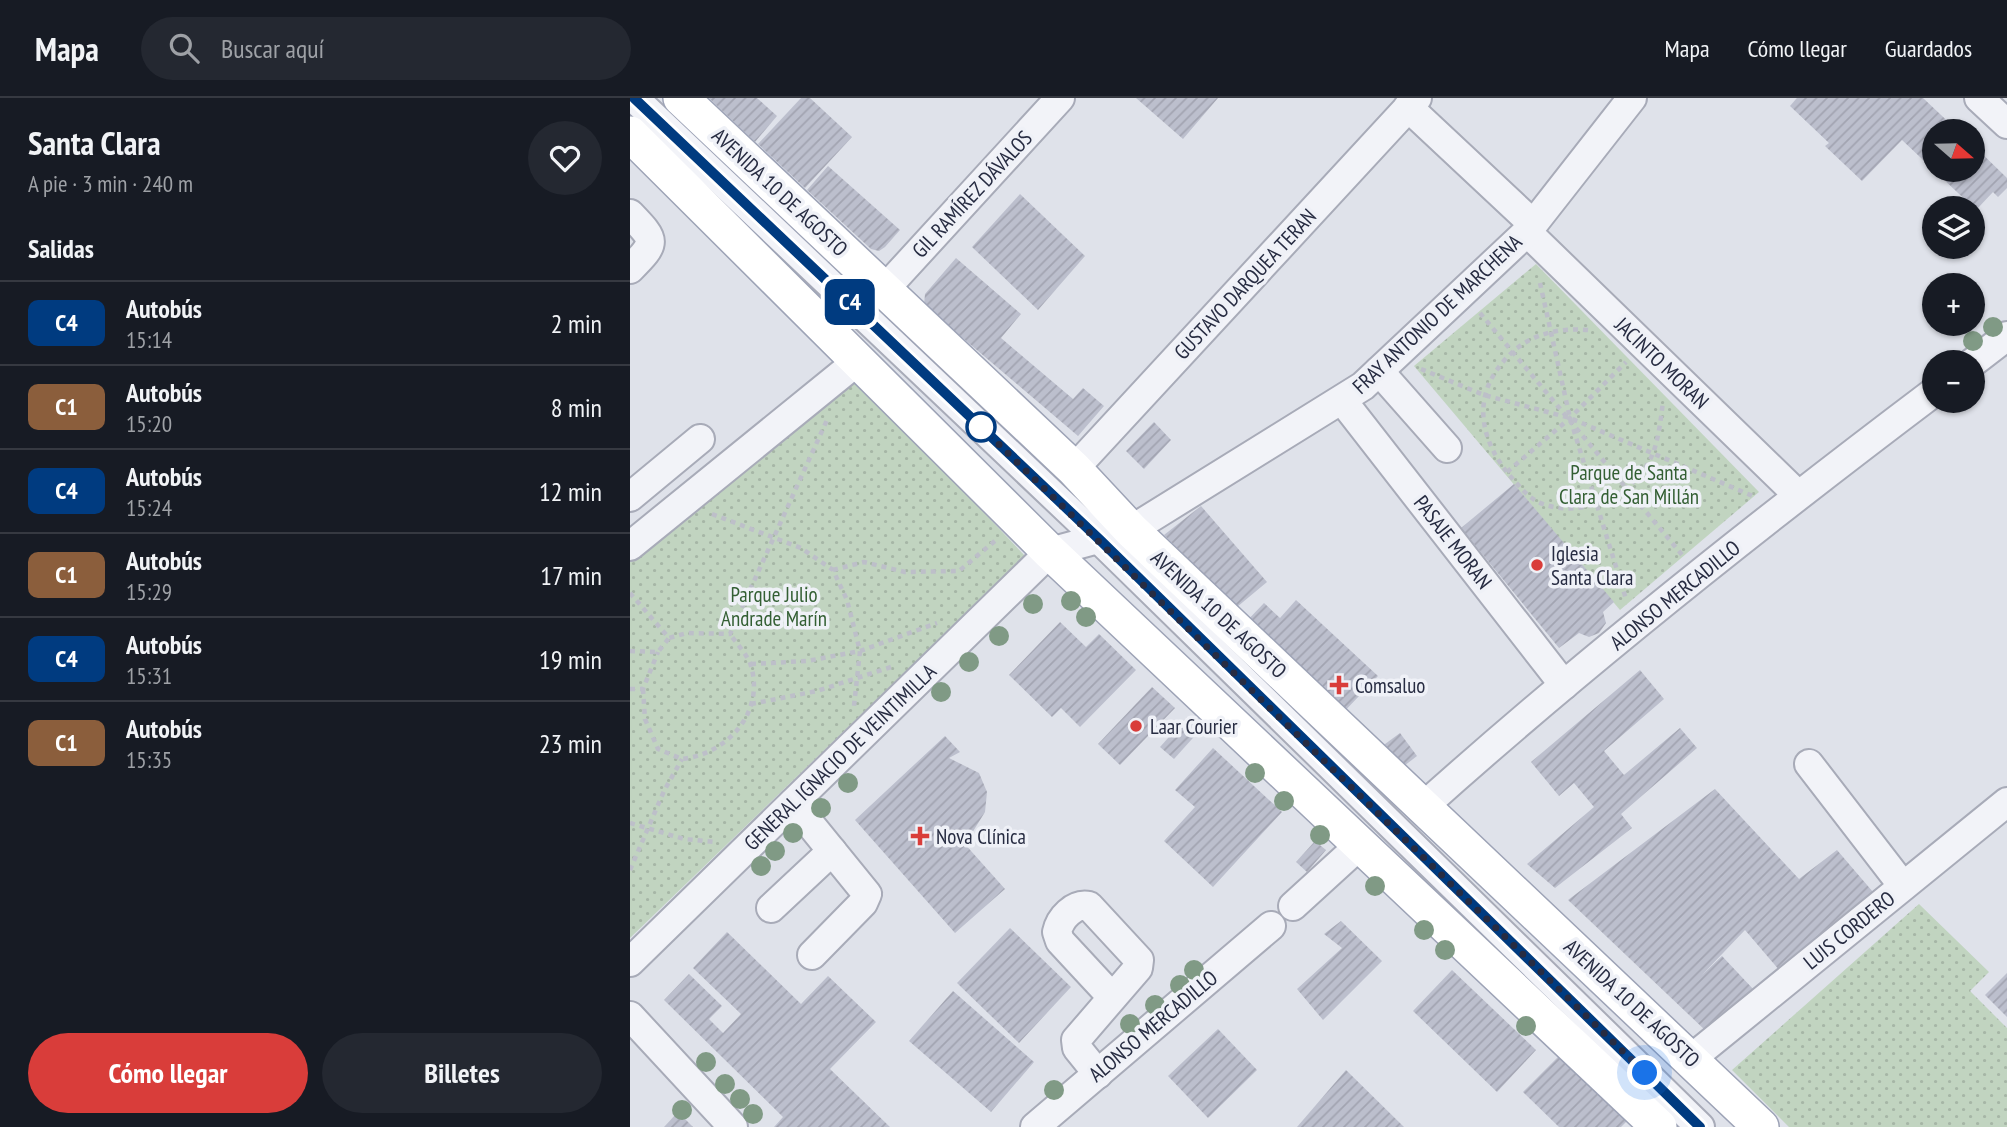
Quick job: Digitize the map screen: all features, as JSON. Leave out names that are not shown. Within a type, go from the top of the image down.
[{"type":"main road","name":"AVENIDA 10 DE AGOSTO","points":[[681,98],[1074,469],[1116,535],[1424,806],[1692,1058],[1761,1127]]},
{"type":"main road","points":[[630,134],[1050,552],[1361,844],[1651,1125]]},
{"type":"street","points":[[634,98],[1116,535],[1700,1127]]},
{"type":"street","name":"GIL RAMÍREZ DÁVALOS","points":[[884,290],[1060,98]]},
{"type":"street","name":"FRAY ANTONIO DE MARCHENA","points":[[1050,552],[1116,535],[1342,400],[1379,371],[1530,228],[1632,98]]},
{"type":"street","points":[[1979,98],[2007,124]]},
{"type":"street","name":"JACINTO MORAN","points":[[1412,103],[1530,228],[1798,495]]},
{"type":"street","name":"GUSTAVO DARQUEA TERAN","points":[[1074,469],[1412,103]]},
{"type":"street","points":[[630,214],[650,234],[652,241],[650,249],[630,269]]},
{"type":"street","points":[[1985,353],[2007,336]]},
{"type":"street","points":[[630,546],[677,505],[859,360]]},
{"type":"street","points":[[1379,371],[1447,448]]},
{"type":"street","name":"PASAJE MORAN","points":[[1342,400],[1564,685]]},
{"type":"street","name":"ALONSO MERCADILLO","points":[[1424,806],[1564,685],[1798,495],[1922,401]]},
{"type":"street","points":[[630,497],[700,439]]},
{"type":"street","name":"GENERAL IGNACIO DE VEINTIMILLA","points":[[630,962],[1050,552]]},
{"type":"street","points":[[1809,764],[1903,886]]},
{"type":"street","points":[[793,803],[867,894],[863,904],[811,955]]},
{"type":"street","name":"LUIS CORDERO","points":[[1692,1058],[1903,886],[1990,807]]},
{"type":"street","points":[[1293,906],[1361,844]]},
{"type":"street","points":[[771,908],[832,851]]},
{"type":"street","name":"ALONSO MERCADILLO","points":[[1035,1127],[1271,926]]},
{"type":"street","points":[[1098,1074],[1077,1048],[1076,1040],[1112,996]]},
{"type":"street","points":[[630,1016],[733,1127]]},
{"type":"path","points":[[1539,278],[1570,418],[1628,603]]},
{"type":"path","points":[[1478,311],[1570,418],[1689,566]]},
{"type":"path","points":[[1591,330],[1551,331],[1530,339],[1512,351],[1495,371],[1484,396],[1482,425],[1491,450],[1526,494],[1543,504],[1570,508],[1597,504],[1627,488],[1642,472],[1653,454],[1664,397]]},
{"type":"path","points":[[1507,472],[1570,418],[1634,354]]},
{"type":"path","points":[[1414,366],[1484,396],[1570,418],[1764,502]]},
{"type":"path","points":[[730,634],[829,416]]},
{"type":"path","points":[[677,505],[730,519],[801,548],[832,570],[847,600],[860,651],[853,715]]},
{"type":"path","points":[[832,570],[864,562],[905,572],[959,571],[1005,532]]},
{"type":"path","points":[[630,593],[642,611],[669,638]]},
{"type":"path","points":[[751,664],[807,662],[860,651],[940,623]]},
{"type":"path","points":[[682,760],[658,749],[645,719],[643,689],[657,652],[669,638],[687,633],[730,634]]},
{"type":"path","points":[[630,870],[664,791],[682,760],[723,745],[749,717],[754,687],[751,664],[730,634]]},
{"type":"path","points":[[630,651],[657,652]]},
{"type":"path","points":[[751,704],[817,691],[896,666]]},
{"type":"path","points":[[630,688],[643,689]]},
{"type":"path","points":[[630,823],[684,838],[720,842]]},
{"type":"green space","name":"Parque de Santa Clara de San Millán","points":[[1536,264],[1759,492],[1620,610],[1414,366]]},
{"type":"green space","name":"Parque Julio Andrade Marín","points":[[853,374],[1025,556],[630,938],[630,546]]},
{"type":"green space","points":[[1919,904],[1989,972],[1970,991],[2007,1028],[2007,1127],[1789,1127],[1732,1070]]},
{"type":"building","points":[[709,98],[757,98],[777,116],[755,142]]},
{"type":"building","points":[[801,98],[810,98],[852,137],[805,188],[758,144]]},
{"type":"building","points":[[1136,98],[1218,98],[1183,139]]},
{"type":"building","points":[[1797,98],[1923,98],[1945,119],[1922,119],[1922,159],[1902,140],[1862,181],[1825,146],[1829,143],[1790,106]]},
{"type":"building","points":[[1985,157],[2007,178],[2007,188],[1998,197],[1993,192],[1985,200],[1985,196],[1961,196],[1946,182],[1985,182]]},
{"type":"building","points":[[828,166],[900,230],[879,251],[871,249],[807,190]]},
{"type":"building","points":[[1020,194],[1085,256],[1038,310],[972,247]]},
{"type":"building","points":[[956,258],[1021,314],[1001,338],[1073,399],[1083,388],[1104,406],[1078,436],[924,305],[925,294]]},
{"type":"building","points":[[1154,422],[1171,440],[1144,469],[1126,451]]},
{"type":"building","name":"Iglesia Santa Clara","points":[[1514,484],[1614,602],[1603,612],[1606,623],[1599,633],[1589,637],[1579,633],[1559,648],[1461,528]]},
{"type":"building","points":[[1201,506],[1267,582],[1237,607],[1164,535]]},
{"type":"building","points":[[1296,600],[1378,676],[1341,715],[1244,624],[1264,603],[1280,618]]},
{"type":"building","points":[[1060,622],[1086,647],[1099,634],[1136,670],[1080,727],[1061,708],[1052,717],[1009,675]]},
{"type":"building","points":[[1640,670],[1664,699],[1604,751],[1624,775],[1680,728],[1697,748],[1621,814],[1632,828],[1555,888],[1527,864],[1594,807],[1574,783],[1559,796],[1531,762]]},
{"type":"building","name":"Laar Courier","points":[[1152,687],[1175,708],[1120,765],[1098,744]]},
{"type":"building","points":[[1187,717],[1201,729],[1174,759],[1160,747]]},
{"type":"building","points":[[1400,733],[1417,756],[1404,766],[1381,747]]},
{"type":"building","name":"Nova Clínica","points":[[945,736],[960,752],[949,758],[979,773],[987,792],[985,812],[963,842],[1005,889],[955,933],[855,820]]},
{"type":"building","points":[[1213,748],[1282,812],[1213,887],[1164,841],[1195,807],[1175,790]]},
{"type":"building","points":[[1715,789],[1799,879],[1837,850],[1873,892],[1780,971],[1745,930],[1702,975],[1722,956],[1754,990],[1706,1031],[1568,900]]},
{"type":"building","points":[[1315,841],[1326,850],[1307,872],[1296,862]]},
{"type":"building","points":[[1341,921],[1382,961],[1323,1020],[1297,989],[1342,948],[1324,934]]},
{"type":"building","points":[[1010,928],[1071,987],[1019,1043],[957,983]]},
{"type":"building","points":[[727,932],[801,1004],[828,976],[876,1022],[830,1069],[890,1127],[774,1127],[783,1117],[664,1000],[689,974],[722,1006],[709,1019],[723,1033],[741,1014],[693,968]]},
{"type":"building","points":[[1452,970],[1536,1050],[1497,1092],[1413,1011]]},
{"type":"building","points":[[2007,973],[2007,1017],[1985,995]]},
{"type":"building","points":[[953,991],[1034,1062],[991,1112],[909,1041]]},
{"type":"building","points":[[1218,1029],[1257,1070],[1208,1118],[1168,1076]]},
{"type":"building","points":[[1563,1052],[1630,1118],[1621,1127],[1559,1127],[1523,1092]]},
{"type":"building","points":[[1346,1070],[1404,1127],[1297,1127]]},
{"type":"building","points":[[678,1112],[693,1127],[664,1127]]},
{"type":"bus line","name":"C4","points":[[634,98],[1100,540],[1700,1127]]},
{"type":"place","name":"Iglesia Santa Clara","points":[[1537,565]]},
{"type":"place","name":"Comsaluo","points":[[1339,685]]},
{"type":"place","name":"Laar Courier","points":[[1136,726]]},
{"type":"place","name":"Nova Clínica","points":[[920,836]]},
{"type":"route","points":[[981,427],[1119,558],[1645,1073]]}]
